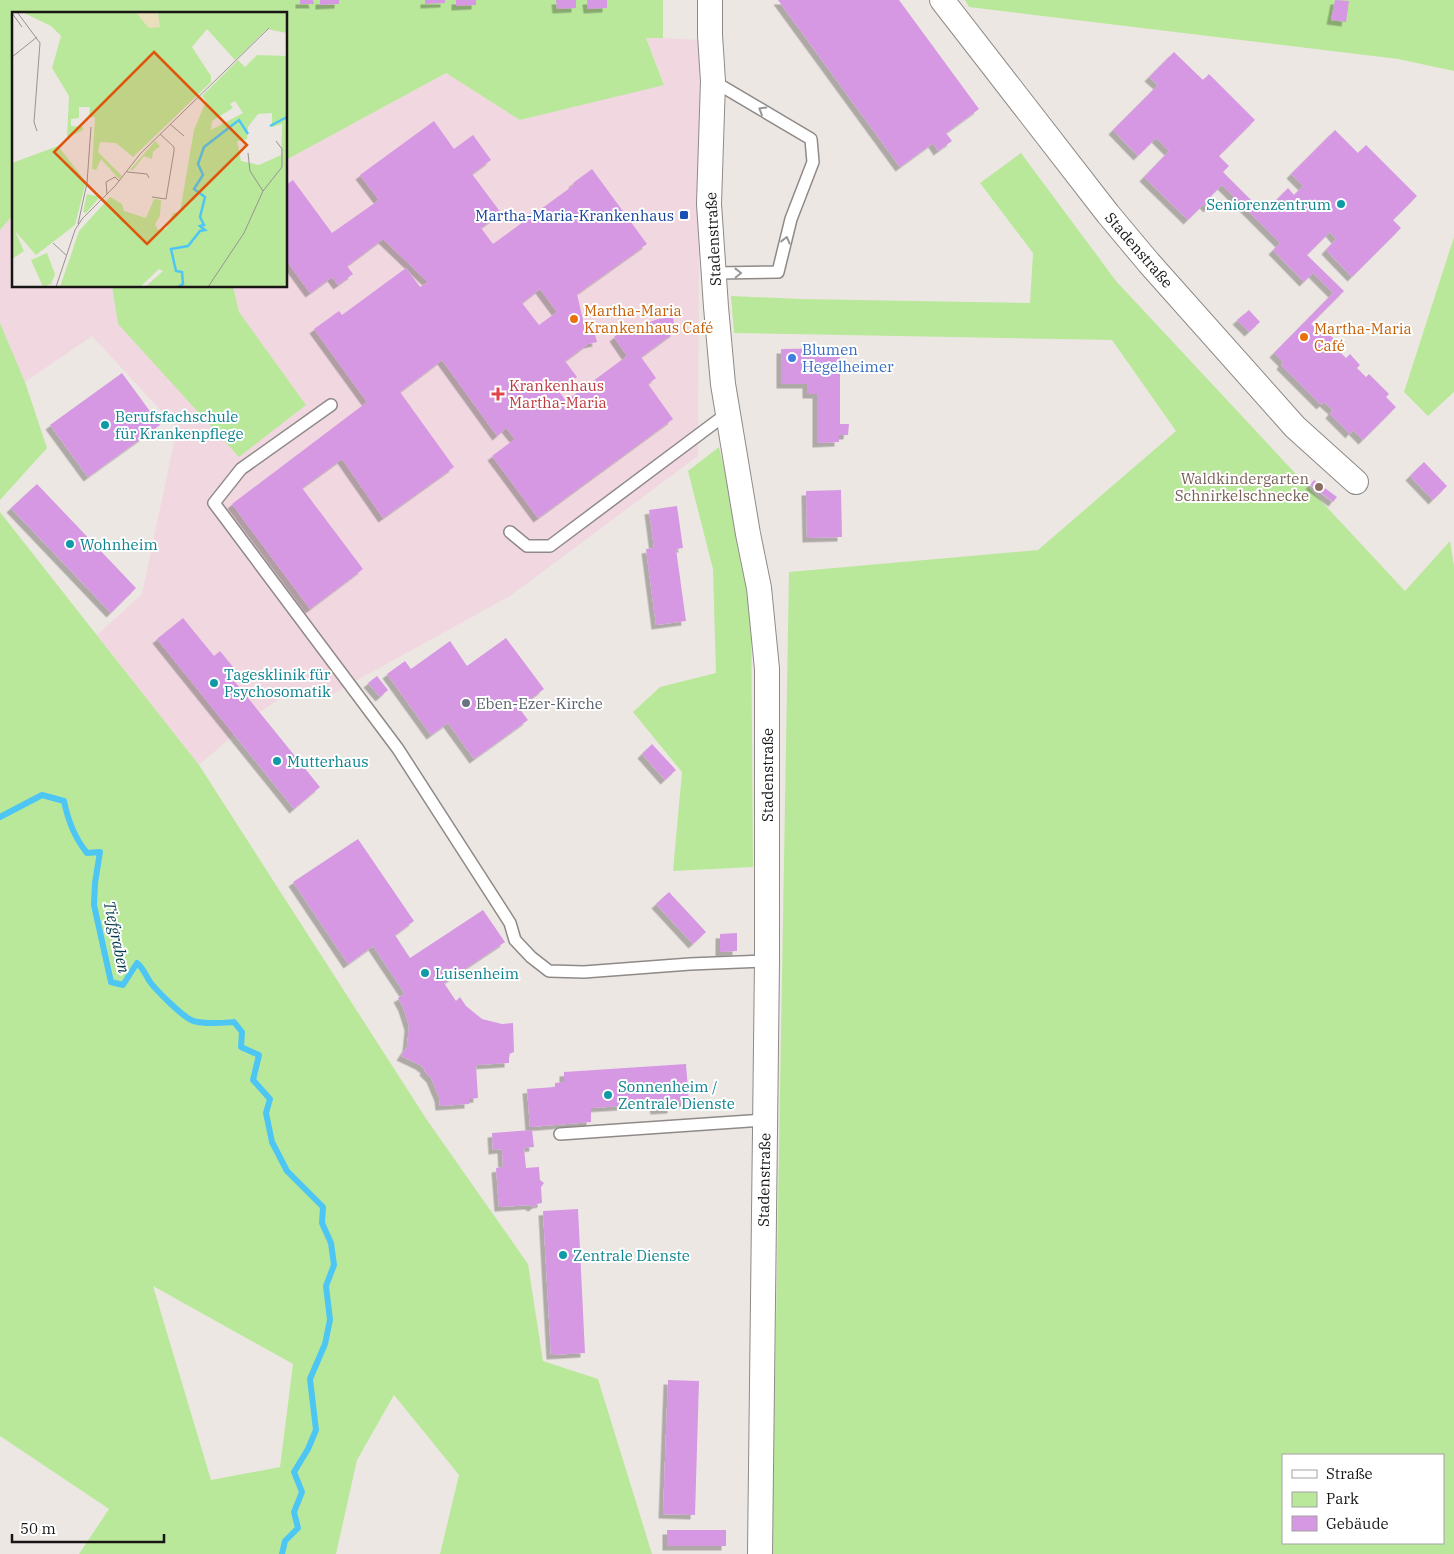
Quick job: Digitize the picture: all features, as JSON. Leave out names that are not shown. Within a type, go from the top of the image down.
[{"type":"street","name":"Stadenstraße","points":[[710,0],[712,80],[709,204],[716,307],[723,384],[759,588],[767,669],[765,1120],[760,1554]]},
{"type":"street","name":"Stadenstraße","points":[[942,0],[1102,206],[1149,263],[1295,427],[1356,482]]},
{"type":"lane","points":[[712,80],[811,139],[813,162],[791,219],[778,272],[715,273]]},
{"type":"lane","points":[[331,405],[242,469],[214,503],[398,749],[510,923],[515,940],[531,957],[549,971],[584,972],[690,964],[766,961]]},
{"type":"lane","points":[[510,532],[527,546],[550,546],[729,412]]},
{"type":"lane","points":[[560,1134],[765,1120]]},
{"type":"shaded area","name":"Krankenhaus Martha-Maria","points":[[646,37],[700,40],[698,456],[510,596],[334,693],[293,690],[260,712],[199,765],[97,635],[142,594],[177,428],[92,336],[25,382],[0,323],[0,230],[12,216],[12,288],[112,288],[118,324],[306,405],[239,312],[233,288],[288,288],[288,159],[446,73],[520,120],[664,84]]},
{"type":"green space","points":[[0,0],[663,0],[663,38],[646,38],[664,85],[520,120],[446,73],[288,159],[288,12],[12,12],[12,216],[0,230]]},
{"type":"green space","points":[[965,0],[1454,0],[1454,71],[1398,59],[969,7]]},
{"type":"green space","points":[[1021,153],[1116,281],[1405,591],[1450,541],[1454,566],[1454,1554],[772,1554],[789,572],[1038,550],[1176,431],[1112,340],[734,333],[731,296],[1030,303],[1033,253],[980,183]]},
{"type":"green space","points":[[1454,237],[1454,392],[1428,416],[1404,392]]},
{"type":"green space","points":[[112,288],[233,288],[239,312],[306,405],[239,457],[118,324]]},
{"type":"green space","points":[[0,323],[25,382],[47,448],[0,500]]},
{"type":"green space","points":[[719,447],[751,586],[753,867],[673,871],[682,772],[633,712],[660,687],[716,673],[713,569],[688,471]]},
{"type":"green space","points":[[0,512],[199,765],[427,1120],[528,1264],[543,1361],[598,1379],[652,1554],[440,1554],[459,1475],[394,1395],[357,1460],[336,1554],[79,1554],[109,1509],[0,1436]],"holes":[[[153,1286],[293,1364],[280,1467],[211,1480]]]},
{"type":"building","points":[[300,0],[313,0],[314,4],[300,4]]},
{"type":"building","points":[[320,0],[339,0],[339,4],[320,5]]},
{"type":"building","points":[[425,0],[445,0],[445,3],[425,4]]},
{"type":"building","points":[[456,0],[476,0],[476,5],[456,6]]},
{"type":"building","points":[[556,0],[576,0],[576,8],[557,9]]},
{"type":"building","points":[[587,0],[607,0],[607,8],[588,9]]},
{"type":"building","points":[[778,0],[899,0],[979,109],[946,133],[952,141],[938,151],[933,143],[900,167]]},
{"type":"building","points":[[1335,0],[1349,1],[1346,22],[1331,20]]},
{"type":"building","points":[[1174,52],[1203,80],[1209,74],[1255,120],[1219,156],[1229,166],[1223,172],[1264,213],[1288,188],[1294,195],[1303,186],[1291,174],[1335,130],[1358,153],[1366,145],[1417,196],[1393,220],[1401,228],[1352,277],[1326,250],[1336,239],[1330,232],[1307,255],[1344,291],[1311,324],[1316,328],[1320,325],[1340,345],[1336,348],[1346,358],[1350,354],[1360,365],[1357,368],[1366,377],[1369,374],[1389,394],[1386,397],[1396,407],[1363,440],[1353,430],[1350,434],[1330,414],[1333,410],[1324,402],[1321,405],[1281,365],[1283,362],[1274,353],[1333,293],[1313,273],[1304,282],[1273,250],[1280,243],[1222,185],[1210,197],[1214,201],[1208,208],[1204,204],[1188,220],[1144,177],[1169,151],[1156,138],[1138,156],[1113,130],[1158,85],[1149,77]]},
{"type":"building","points":[[434,121],[454,149],[473,135],[491,160],[472,174],[501,213],[481,228],[493,244],[574,185],[573,183],[592,169],[647,244],[577,294],[586,333],[594,331],[597,342],[588,344],[565,361],[577,377],[558,390],[566,401],[627,356],[614,337],[622,331],[658,319],[673,317],[675,332],[641,357],[656,378],[648,384],[673,419],[538,518],[492,456],[515,439],[506,428],[497,436],[442,360],[400,392],[454,467],[383,518],[342,459],[302,488],[363,569],[310,609],[232,504],[367,402],[314,329],[339,311],[342,315],[406,268],[420,287],[428,282],[383,239],[347,266],[353,274],[338,285],[332,277],[310,293],[288,263],[288,184],[293,180],[332,233],[379,200],[360,175]],"holes":[[[540,289],[557,312],[539,325],[522,303]]]},
{"type":"building","points":[[1249,310],[1260,322],[1249,332],[1237,320]]},
{"type":"building","points":[[840,348],[840,424],[849,424],[848,435],[839,435],[839,442],[817,443],[817,394],[807,394],[807,384],[781,384],[781,349]]},
{"type":"building","name":"Berufsfachschule für Krankenpflege","points":[[122,373],[160,425],[88,477],[50,425]]},
{"type":"building","points":[[1424,462],[1447,486],[1433,500],[1410,476]]},
{"type":"building","points":[[1314,480],[1337,497],[1333,502],[1310,485]]},
{"type":"building","name":"Wohnheim","points":[[37,484],[136,588],[111,613],[11,508]]},
{"type":"building","points":[[841,490],[842,537],[807,538],[806,491]]},
{"type":"building","points":[[677,506],[683,548],[676,549],[686,621],[656,625],[646,549],[654,548],[649,510]]},
{"type":"building","points":[[183,618],[214,656],[220,651],[233,667],[227,672],[320,787],[294,809],[157,639]]},
{"type":"building","name":"Eben-Ezer-Kirche","points":[[506,638],[544,689],[519,708],[528,720],[474,759],[448,723],[431,735],[387,674],[405,661],[411,669],[450,641],[467,666]]},
{"type":"building","points":[[377,676],[388,690],[380,697],[368,683]]},
{"type":"building","points":[[652,744],[676,770],[665,780],[642,754]]},
{"type":"building","name":"Luisenheim","points":[[358,839],[414,921],[395,935],[410,958],[483,910],[505,942],[444,983],[456,1001],[460,997],[466,1006],[482,1019],[502,1024],[513,1023],[514,1052],[509,1054],[509,1063],[476,1065],[478,1098],[469,1099],[469,1104],[440,1106],[439,1097],[431,1078],[424,1071],[425,1069],[401,1056],[407,1047],[409,1026],[398,998],[405,994],[373,946],[348,964],[293,882]]},
{"type":"building","points":[[669,892],[706,932],[693,944],[656,904]]},
{"type":"building","points":[[737,933],[737,951],[720,952],[720,934]]},
{"type":"building","name":"Sonnenheim / Zentrale Dienste","points":[[686,1064],[689,1102],[672,1103],[672,1109],[655,1110],[654,1104],[591,1108],[591,1122],[530,1127],[527,1089],[555,1087],[555,1083],[564,1082],[564,1072]]},
{"type":"building","points":[[532,1130],[534,1147],[524,1148],[526,1168],[539,1167],[540,1180],[544,1183],[541,1187],[542,1203],[533,1207],[529,1205],[499,1207],[496,1168],[503,1167],[502,1149],[493,1150],[492,1133]]},
{"type":"building","name":"Zentrale Dienste","points":[[578,1209],[585,1353],[551,1355],[543,1211]]},
{"type":"building","points":[[668,1380],[699,1381],[695,1515],[663,1514]]},
{"type":"building","points":[[667,1530],[726,1530],[726,1546],[667,1546]]},
{"type":"waterway","name":"Tiefgraben","points":[[0,817],[42,795],[64,801],[72,828],[82,847],[87,853],[100,852],[94,905],[111,982],[123,985],[137,963],[158,991],[175,1008],[191,1020],[206,1023],[234,1022],[242,1032],[241,1047],[259,1055],[253,1080],[270,1099],[266,1113],[272,1142],[287,1171],[323,1207],[322,1223],[331,1243],[334,1265],[326,1286],[330,1320],[325,1344],[310,1379],[316,1430],[308,1449],[294,1472],[302,1492],[294,1512],[298,1528],[285,1541],[282,1554]]},
{"type":"place","name":"Seniorenzentrum","points":[[1341,204]]},
{"type":"place","name":"Martha-Maria-Krankenhaus","points":[[684,215]]},
{"type":"place","name":"Martha-Maria Krankenhaus Café","points":[[574,319]]},
{"type":"place","name":"Martha-Maria Café","points":[[1304,337]]},
{"type":"place","name":"Blumen Hegelheimer","points":[[792,358]]},
{"type":"place","name":"Krankenhaus Martha-Maria","points":[[498,394]]},
{"type":"place","name":"Berufsfachschule für Krankenpflege","points":[[105,425]]},
{"type":"place","name":"Waldkindergarten Schnirkelschnecke","points":[[1319,487]]},
{"type":"place","name":"Wohnheim","points":[[70,544]]},
{"type":"place","name":"Tagesklinik für Psychosomatik","points":[[214,683]]},
{"type":"place","name":"Eben-Ezer-Kirche","points":[[466,703]]},
{"type":"place","name":"Mutterhaus","points":[[277,761]]},
{"type":"place","name":"Luisenheim","points":[[425,973]]},
{"type":"place","name":"Sonnenheim / Zentrale Dienste","points":[[608,1095]]},
{"type":"place","name":"Zentrale Dienste","points":[[563,1255]]}]
